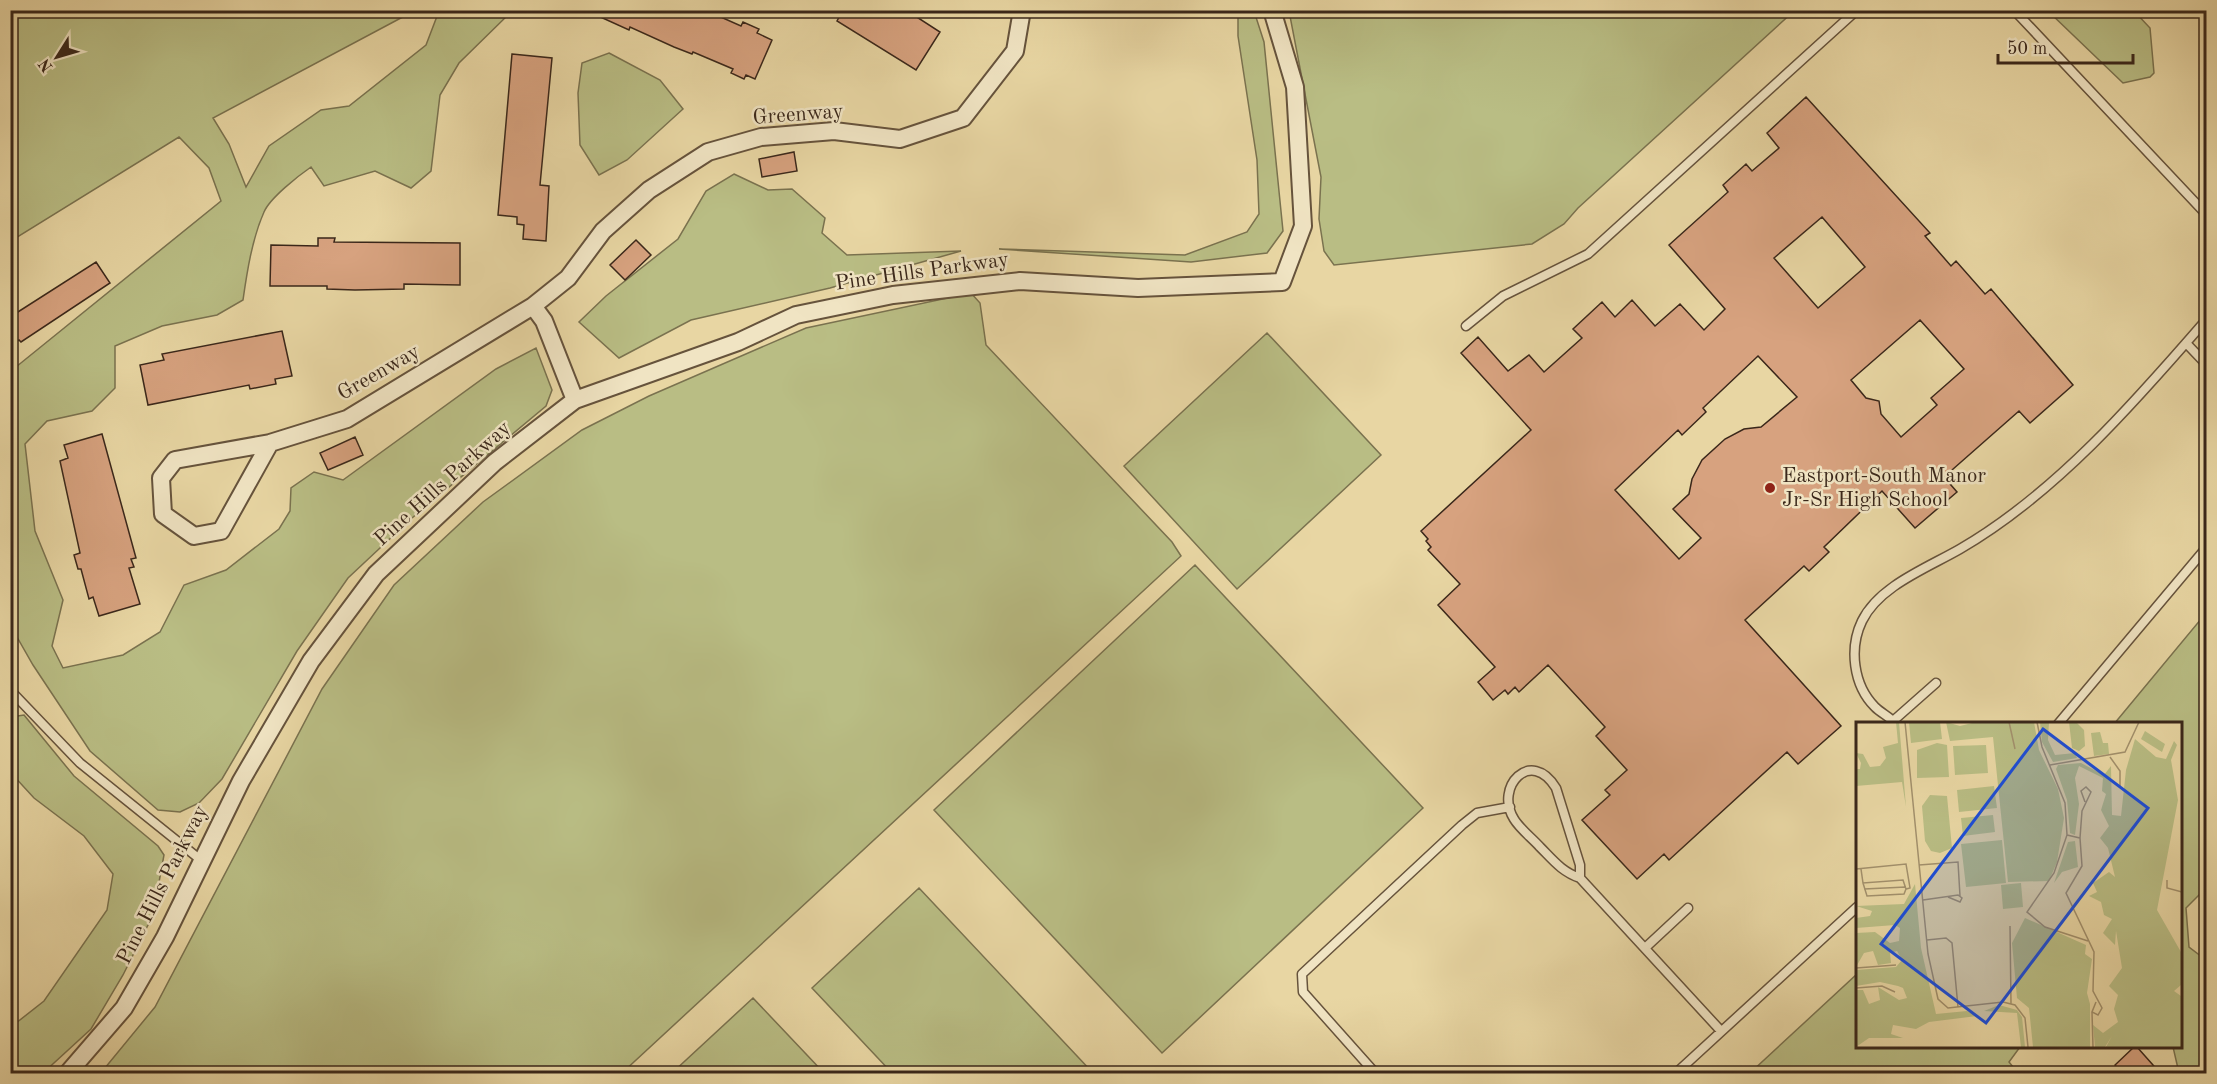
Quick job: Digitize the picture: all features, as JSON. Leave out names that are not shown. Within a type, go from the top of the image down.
[{"type":"street","name":"Greenway","points":[[270,443],[221,531],[194,536],[163,514],[161,478],[175,460],[270,443],[347,419],[533,306],[568,278],[610,224],[649,190],[708,152],[760,137],[834,131],[900,139],[963,118],[1015,51],[1022,10]]},
{"type":"street","name":"Pine Hills Parkway","points":[[67,1074],[124,1008],[165,937],[242,781],[311,661],[376,574],[495,462],[575,400],[738,342],[796,315],[893,295],[1020,281],[1138,288],[1282,282],[1303,226],[1295,87],[1272,10]]},
{"type":"street","points":[[533,306],[544,321],[575,400]]},
{"type":"lane","points":[[1466,326],[1503,296],[1588,254],[1857,10]]},
{"type":"lane","points":[[2014,10],[2206,214]]},
{"type":"lane","points":[[1936,683],[1894,722],[1874,706],[1862,688],[1856,671],[1854,655],[1857,638],[1868,612],[1882,595],[1974,541],[2036,495],[2080,455],[2206,320]]},
{"type":"lane","points":[[2186,343],[2206,364]]},
{"type":"lane","points":[[2060,722],[2206,548]]},
{"type":"lane","points":[[10,690],[80,763],[202,861]]},
{"type":"lane","points":[[1580,878],[1580,865],[1556,788],[1549,777],[1536,770],[1526,771],[1515,777],[1509,788],[1510,807],[1514,819],[1565,873],[1580,878],[1721,1031]]},
{"type":"lane","points":[[1376,1074],[1303,992],[1302,974],[1462,825],[1478,813],[1510,807]]},
{"type":"lane","points":[[1645,948],[1688,908]]},
{"type":"lane","points":[[1675,1074],[1856,908]]},
{"type":"green space","points":[[1289,10],[1794,11],[1578,208],[1564,224],[1532,244],[1334,265],[1324,251],[1319,219],[1321,177]]},
{"type":"green space","points":[[10,11],[414,11],[213,118],[229,144],[246,187],[269,146],[321,110],[349,106],[426,45],[439,11],[512,11],[459,63],[440,95],[431,171],[411,188],[375,171],[324,186],[311,167],[267,206],[253,244],[243,300],[217,315],[162,326],[115,346],[115,388],[92,411],[47,421],[25,444],[35,531],[63,600],[52,646],[63,668],[123,655],[160,632],[184,585],[226,570],[279,529],[290,511],[291,488],[314,472],[343,480],[496,369],[536,348],[552,390],[546,406],[412,518],[348,578],[297,651],[222,779],[199,803],[180,812],[158,810],[90,751],[17,637],[10,592],[11,371],[221,201],[209,168],[179,137],[11,241]]},
{"type":"green space","points":[[1238,11],[1254,11],[1264,42],[1283,231],[1267,253],[1191,262],[999,249],[1185,255],[1247,232],[1259,214],[1257,160],[1238,36]]},
{"type":"green space","points":[[2048,11],[2134,11],[2150,28],[2154,73],[2150,77],[2123,83]]},
{"type":"green space","points":[[609,53],[660,80],[683,109],[627,160],[599,175],[580,145],[578,93],[582,63]]},
{"type":"green space","points":[[734,174],[768,190],[792,189],[825,218],[822,233],[847,255],[961,251],[830,288],[691,320],[619,358],[579,322],[606,296],[678,239],[706,191]]},
{"type":"green space","points":[[971,293],[980,303],[986,345],[1172,542],[1181,556],[622,1073],[100,1074],[155,1007],[322,689],[394,585],[483,502],[582,430],[649,396],[806,328]]},
{"type":"green space","points":[[1267,333],[1381,455],[1237,589],[1124,466]]},
{"type":"green space","points":[[1195,565],[1423,808],[1162,1053],[934,810]]},
{"type":"green space","points":[[2206,613],[2206,888],[2186,908],[2189,947],[2206,960],[2206,1073],[2179,1073],[2173,1048],[2181,1048],[2181,722],[2116,722]]},
{"type":"green space","points":[[24,715],[74,776],[158,846],[164,855],[153,915],[123,975],[91,1029],[43,1073],[11,1073],[11,1027],[44,1001],[107,910],[113,874],[84,836],[34,798],[11,773],[11,717]]},
{"type":"green space","points":[[919,888],[1093,1073],[892,1073],[812,988]]},
{"type":"green space","points":[[1856,975],[1856,1048],[2019,1048],[2009,1062],[2018,1073],[1750,1073]]},
{"type":"green space","points":[[753,998],[824,1073],[672,1073]]},
{"type":"building","points":[[585,10],[705,10],[741,26],[743,22],[759,29],[757,33],[772,40],[755,79],[746,75],[744,79],[731,73],[733,69],[693,52],[692,54],[674,47],[630,27],[629,30]]},
{"type":"building","points":[[843,10],[906,10],[940,32],[916,70],[837,21]]},
{"type":"building","points":[[512,54],[552,58],[540,185],[549,186],[546,241],[523,239],[524,225],[517,224],[517,217],[498,215]]},
{"type":"building","name":"Eastport-South Manor Jr-Sr High School","points":[[1806,97],[1930,233],[1925,236],[1951,266],[1956,261],[1985,294],[1991,289],[2073,385],[2030,423],[2019,411],[1944,477],[1957,492],[1915,528],[1882,491],[1824,547],[1829,552],[1809,571],[1804,566],[1745,620],[1841,726],[1798,764],[1787,752],[1669,860],[1664,854],[1637,879],[1582,820],[1610,795],[1605,790],[1627,770],[1596,736],[1605,727],[1548,665],[1519,692],[1515,687],[1508,694],[1505,690],[1493,700],[1478,682],[1495,667],[1438,605],[1460,584],[1428,550],[1431,547],[1421,531],[1531,430],[1461,353],[1478,337],[1508,371],[1529,355],[1544,372],[1582,338],[1573,329],[1602,302],[1615,317],[1632,300],[1655,326],[1680,304],[1704,330],[1725,309],[1669,245],[1728,192],[1723,185],[1746,164],[1752,171],[1779,148],[1767,133]],"holes":[[[1822,217],[1865,267],[1818,308],[1774,258]],[[1920,320],[1964,369],[1931,398],[1937,405],[1901,437],[1881,414],[1879,401],[1866,398],[1851,380]],[[1758,356],[1797,397],[1761,427],[1744,429],[1725,439],[1702,460],[1692,479],[1689,494],[1673,509],[1701,538],[1679,559],[1615,490],[1678,430],[1682,435],[1706,412],[1703,408]]]},
{"type":"building","points":[[794,152],[797,171],[762,177],[759,159]]},
{"type":"building","points":[[318,238],[335,238],[334,242],[460,243],[460,285],[404,284],[404,289],[355,290],[327,289],[327,286],[270,286],[271,245],[318,246]]},
{"type":"building","points":[[636,240],[651,255],[625,280],[610,265]]},
{"type":"building","points":[[96,262],[110,283],[21,342],[19,340],[10,345],[10,317]]},
{"type":"building","points":[[282,331],[292,376],[275,379],[276,384],[250,389],[249,385],[148,405],[140,365],[164,360],[162,354]]},
{"type":"building","points":[[102,434],[136,558],[131,559],[134,567],[129,568],[140,604],[99,616],[93,597],[89,599],[81,569],[78,569],[74,555],[80,553],[60,461],[68,458],[64,445]]},
{"type":"building","points":[[355,437],[363,455],[328,470],[320,453]]},
{"type":"building","points":[[2133,1048],[2138,1048],[2161,1074],[2121,1074],[2115,1065]]},
{"type":"place","name":"Eastport-South Manor Jr-Sr High School","points":[[1770,488]]}]
